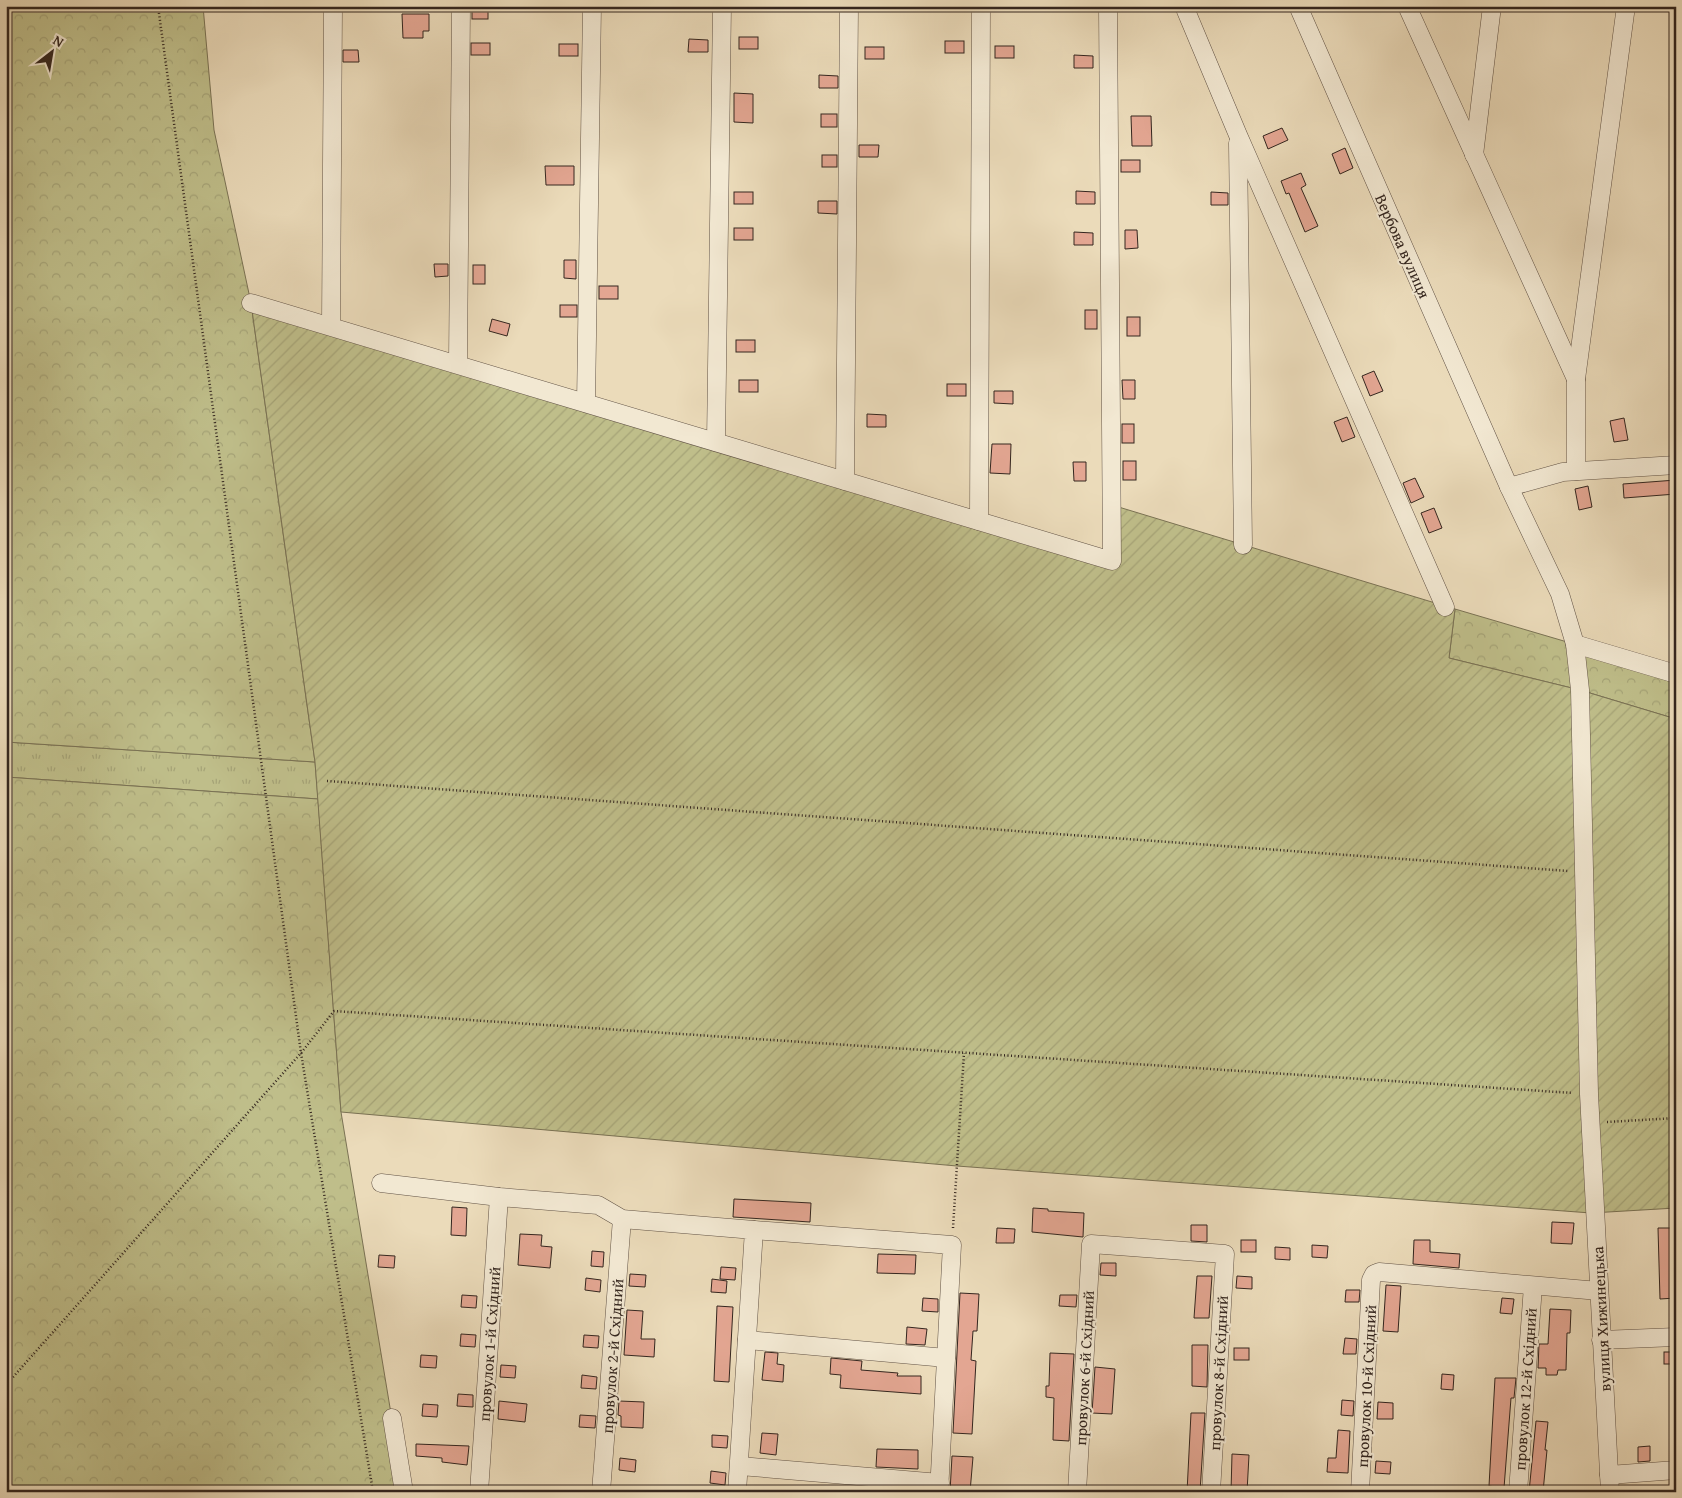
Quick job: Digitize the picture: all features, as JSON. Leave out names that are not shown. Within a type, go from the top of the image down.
[{"type":"street","points":[[330,326],[333,6]]},
{"type":"street","points":[[458,364],[461,6]]},
{"type":"street","points":[[586,403],[592,6]]},
{"type":"street","points":[[716,442],[722,6]]},
{"type":"street","points":[[845,481],[849,6]]},
{"type":"street","points":[[978,521],[981,6]]},
{"type":"street","points":[[251,302],[1112,561],[1108,6]]},
{"type":"street","points":[[1184,6],[1238,135],[1445,607]]},
{"type":"street","name":"Вербова вулиця","points":[[1298,6],[1509,487],[1560,594],[1575,644],[1580,690],[1584,872]]},
{"type":"street","points":[[1407,6],[1576,380]]},
{"type":"street","points":[[1474,155],[1492,6]]},
{"type":"street","points":[[1576,471],[1576,380],[1626,6]]},
{"type":"street","points":[[1238,135],[1243,545]]},
{"type":"street","points":[[1509,487],[1563,472],[1676,465]]},
{"type":"street","points":[[1575,644],[1676,674]]},
{"type":"street","name":"вулиця Хижинецька","points":[[1584,872],[1590,1123],[1609,1483]]},
{"type":"street","points":[[381,1183],[499,1197],[598,1205],[622,1220],[952,1245],[940,1488],[740,1466]]},
{"type":"street","name":"провулок 1-й Східний","points":[[478,1492],[499,1197]]},
{"type":"street","name":"провулок 2-й Східний","points":[[601,1492],[622,1220]]},
{"type":"street","points":[[737,1492],[754,1230]]},
{"type":"street","name":"провулок 8-й Східний","points":[[1091,1244],[1225,1254],[1210,1492]]},
{"type":"street","name":"провулок 6-й Східний","points":[[1077,1492],[1091,1244]]},
{"type":"street","name":"провулок 10-й Східний","points":[[1360,1492],[1371,1280],[1374,1274],[1379,1272],[1533,1286]]},
{"type":"street","points":[[1533,1286],[1598,1291]]},
{"type":"street","name":"провулок 12-й Східний","points":[[1518,1492],[1533,1286]]},
{"type":"street","points":[[1601,1340],[1676,1337]]},
{"type":"street","points":[[747,1340],[946,1358]]},
{"type":"street","points":[[392,1418],[404,1492]]},
{"type":"street","points":[[1609,1483],[1676,1470]]},
{"type":"path","points":[[158,6],[301,1053],[373,1492]]},
{"type":"path","points":[[327,781],[1584,872]]},
{"type":"path","points":[[6,1385],[301,1053],[334,1011],[1589,1094]]},
{"type":"path","points":[[952,1245],[964,1053]]},
{"type":"path","points":[[1590,1123],[1676,1118]]},
{"type":"green space","points":[[6,6],[203,6],[214,130],[251,303],[315,762],[6,742]]},
{"type":"green space","points":[[251,303],[1112,561],[1112,505],[1455,609],[1449,658],[1580,690],[1676,719],[1676,1208],[1591,1213],[957,1166],[341,1112],[315,762]]},
{"type":"green space","points":[[1455,609],[1676,674],[1676,719],[1580,690],[1449,658]]},
{"type":"green space","points":[[6,742],[315,762],[318,799],[6,777]]},
{"type":"green space","points":[[6,777],[318,799],[341,1112],[404,1492],[6,1492]]},
{"type":"building","points":[[472,6],[488,6],[488,19],[472,19]]},
{"type":"building","points":[[402,14],[429,14],[429,31],[423,31],[423,38],[403,38]]},
{"type":"building","points":[[739,37],[758,37],[758,49],[739,49]]},
{"type":"building","points":[[689,39],[708,40],[708,52],[688,52]]},
{"type":"building","points":[[945,41],[964,41],[964,53],[945,53]]},
{"type":"building","points":[[471,43],[490,43],[490,55],[471,55]]},
{"type":"building","points":[[559,44],[578,44],[578,56],[559,56]]},
{"type":"building","points":[[995,46],[1014,46],[1014,58],[995,58]]},
{"type":"building","points":[[865,47],[884,47],[884,59],[865,59]]},
{"type":"building","points":[[343,50],[358,50],[359,62],[343,62]]},
{"type":"building","points":[[1074,55],[1093,56],[1093,68],[1074,68]]},
{"type":"building","points":[[819,75],[838,76],[838,88],[819,88]]},
{"type":"building","points":[[734,93],[753,94],[753,123],[734,122]]},
{"type":"building","points":[[821,114],[837,114],[837,127],[821,127]]},
{"type":"building","points":[[1131,116],[1151,116],[1152,146],[1132,146]]},
{"type":"building","points":[[1282,128],[1288,140],[1268,149],[1263,136]]},
{"type":"building","points":[[859,145],[879,145],[878,157],[859,157]]},
{"type":"building","points":[[1345,148],[1353,168],[1340,174],[1332,154]]},
{"type":"building","points":[[822,155],[837,155],[837,167],[822,167]]},
{"type":"building","points":[[1121,160],[1140,160],[1140,172],[1121,172]]},
{"type":"building","points":[[545,166],[574,166],[574,185],[546,185]]},
{"type":"building","points":[[1301,173],[1306,185],[1301,188],[1318,226],[1305,232],[1289,193],[1286,194],[1281,181]]},
{"type":"building","points":[[1076,191],[1095,192],[1095,204],[1076,204]]},
{"type":"building","points":[[734,192],[753,192],[753,204],[734,204]]},
{"type":"building","points":[[1211,192],[1228,193],[1228,205],[1211,205]]},
{"type":"building","points":[[818,201],[837,201],[837,214],[818,213]]},
{"type":"building","points":[[734,228],[753,228],[753,240],[734,240]]},
{"type":"building","points":[[1125,230],[1137,230],[1138,248],[1125,249]]},
{"type":"building","points":[[1074,232],[1093,233],[1093,245],[1074,245]]},
{"type":"building","points":[[564,260],[576,260],[576,279],[564,278]]},
{"type":"building","points":[[434,264],[448,264],[448,276],[435,277]]},
{"type":"building","points":[[473,265],[485,265],[485,284],[473,284]]},
{"type":"building","points":[[599,286],[618,286],[618,299],[599,299]]},
{"type":"building","points":[[560,305],[577,305],[577,317],[560,317]]},
{"type":"building","points":[[1085,310],[1097,310],[1097,329],[1085,329]]},
{"type":"building","points":[[1127,317],[1140,317],[1140,336],[1127,336]]},
{"type":"building","points":[[492,319],[510,324],[507,336],[489,331]]},
{"type":"building","points":[[736,340],[755,340],[755,352],[736,352]]},
{"type":"building","points":[[1374,371],[1383,391],[1370,396],[1362,376]]},
{"type":"building","points":[[739,380],[758,380],[758,392],[739,392]]},
{"type":"building","points":[[1122,380],[1135,380],[1135,399],[1123,399]]},
{"type":"building","points":[[947,384],[966,384],[966,396],[947,396]]},
{"type":"building","points":[[994,391],[1013,391],[1013,404],[994,403]]},
{"type":"building","points":[[867,414],[886,415],[886,427],[867,427]]},
{"type":"building","points":[[1347,417],[1355,437],[1342,442],[1334,422]]},
{"type":"building","points":[[1624,418],[1628,440],[1614,442],[1610,421]]},
{"type":"building","points":[[1122,424],[1134,424],[1134,443],[1122,443]]},
{"type":"building","points":[[992,444],[1011,444],[1010,474],[990,473]]},
{"type":"building","points":[[1123,461],[1136,461],[1136,480],[1123,480]]},
{"type":"building","points":[[1073,462],[1086,462],[1086,481],[1074,481]]},
{"type":"building","points":[[1415,478],[1424,497],[1411,503],[1403,483]]},
{"type":"building","points":[[1676,480],[1676,494],[1624,498],[1623,484]]},
{"type":"building","points":[[1588,486],[1592,507],[1579,510],[1575,489]]},
{"type":"building","points":[[1434,508],[1442,528],[1429,533],[1421,513]]},
{"type":"building","points":[[734,1199],[811,1203],[810,1222],[733,1217]]},
{"type":"building","points":[[452,1207],[467,1208],[466,1236],[451,1235]]},
{"type":"building","points":[[1033,1208],[1048,1209],[1048,1211],[1084,1213],[1083,1237],[1032,1232]]},
{"type":"building","points":[[1552,1222],[1574,1223],[1572,1244],[1551,1243]]},
{"type":"building","points":[[1191,1225],[1207,1225],[1207,1242],[1191,1241]]},
{"type":"building","points":[[997,1228],[1015,1229],[1014,1243],[996,1243]]},
{"type":"building","points":[[1658,1228],[1673,1228],[1676,1298],[1660,1299]]},
{"type":"building","points":[[520,1234],[542,1235],[541,1246],[552,1247],[550,1268],[518,1265]]},
{"type":"building","points":[[1241,1240],[1256,1240],[1256,1252],[1241,1252]]},
{"type":"building","points":[[1414,1240],[1430,1240],[1430,1252],[1460,1254],[1459,1268],[1413,1264]]},
{"type":"building","points":[[1312,1245],[1328,1246],[1327,1258],[1312,1257]]},
{"type":"building","points":[[1275,1247],[1290,1248],[1290,1260],[1275,1259]]},
{"type":"building","points":[[592,1251],[604,1252],[603,1267],[591,1266]]},
{"type":"building","points":[[878,1254],[916,1255],[915,1274],[877,1273]]},
{"type":"building","points":[[379,1255],[395,1256],[394,1268],[378,1267]]},
{"type":"building","points":[[1101,1263],[1116,1263],[1116,1276],[1100,1275]]},
{"type":"building","points":[[721,1267],[736,1268],[735,1280],[720,1279]]},
{"type":"building","points":[[630,1274],[646,1275],[645,1287],[629,1286]]},
{"type":"building","points":[[1197,1276],[1212,1276],[1209,1318],[1194,1318]]},
{"type":"building","points":[[1237,1276],[1252,1277],[1252,1289],[1236,1288]]},
{"type":"building","points":[[586,1278],[601,1280],[600,1292],[585,1290]]},
{"type":"building","points":[[712,1279],[727,1281],[726,1293],[711,1292]]},
{"type":"building","points":[[1386,1285],[1401,1286],[1398,1332],[1383,1331]]},
{"type":"building","points":[[1346,1290],[1360,1290],[1359,1302],[1345,1302]]},
{"type":"building","points":[[960,1293],[979,1294],[977,1331],[973,1331],[971,1360],[976,1361],[972,1434],[953,1433]]},
{"type":"building","points":[[462,1295],[477,1296],[476,1308],[461,1307]]},
{"type":"building","points":[[1060,1295],[1077,1295],[1076,1307],[1059,1306]]},
{"type":"building","points":[[923,1298],[938,1299],[938,1312],[922,1311]]},
{"type":"building","points":[[1502,1298],[1514,1299],[1512,1314],[1500,1313]]},
{"type":"building","points":[[717,1306],[733,1307],[729,1382],[714,1381]]},
{"type":"building","points":[[1550,1309],[1571,1310],[1570,1333],[1567,1333],[1566,1370],[1558,1370],[1557,1375],[1546,1375],[1546,1368],[1538,1368],[1539,1344],[1548,1344]]},
{"type":"building","points":[[627,1310],[643,1311],[641,1339],[655,1339],[654,1357],[624,1355]]},
{"type":"building","points":[[907,1327],[927,1329],[925,1345],[906,1344]]},
{"type":"building","points":[[461,1334],[476,1335],[475,1347],[460,1346]]},
{"type":"building","points":[[584,1335],[599,1336],[598,1348],[583,1347]]},
{"type":"building","points":[[1345,1338],[1357,1339],[1356,1354],[1343,1354]]},
{"type":"building","points":[[1192,1345],[1208,1345],[1207,1387],[1192,1386]]},
{"type":"building","points":[[1234,1348],[1249,1348],[1249,1360],[1234,1360]]},
{"type":"building","points":[[765,1352],[778,1353],[777,1364],[784,1365],[783,1382],[762,1380]]},
{"type":"building","points":[[1664,1352],[1676,1352],[1676,1364],[1664,1364]]},
{"type":"building","points":[[1050,1353],[1074,1354],[1069,1441],[1053,1440],[1054,1398],[1046,1397],[1046,1386],[1049,1386]]},
{"type":"building","points":[[421,1355],[437,1356],[436,1368],[420,1367]]},
{"type":"building","points":[[831,1358],[862,1361],[861,1370],[898,1373],[897,1376],[921,1376],[921,1394],[840,1388],[841,1375],[830,1374]]},
{"type":"building","points":[[501,1365],[516,1366],[515,1378],[500,1377]]},
{"type":"building","points":[[1095,1367],[1115,1369],[1112,1414],[1092,1413]]},
{"type":"building","points":[[1442,1374],[1454,1375],[1453,1390],[1441,1389]]},
{"type":"building","points":[[582,1375],[597,1377],[596,1389],[581,1388]]},
{"type":"building","points":[[1495,1378],[1516,1378],[1514,1398],[1511,1398],[1504,1488],[1489,1486]]},
{"type":"building","points":[[458,1394],[473,1395],[473,1407],[457,1406]]},
{"type":"building","points":[[1342,1400],[1354,1401],[1353,1416],[1341,1415]]},
{"type":"building","points":[[499,1401],[527,1404],[525,1422],[498,1419]]},
{"type":"building","points":[[619,1401],[644,1402],[643,1428],[621,1427],[621,1416],[618,1415]]},
{"type":"building","points":[[1378,1402],[1393,1403],[1393,1419],[1377,1419]]},
{"type":"building","points":[[423,1404],[438,1405],[437,1417],[422,1416]]},
{"type":"building","points":[[1191,1413],[1205,1413],[1200,1492],[1187,1492]]},
{"type":"building","points":[[580,1415],[596,1416],[595,1428],[579,1427]]},
{"type":"building","points":[[1536,1421],[1548,1422],[1543,1492],[1529,1492]]},
{"type":"building","points":[[1338,1430],[1350,1431],[1348,1473],[1327,1472],[1328,1458],[1336,1458]]},
{"type":"building","points":[[762,1433],[778,1434],[776,1455],[760,1453]]},
{"type":"building","points":[[712,1435],[728,1436],[727,1448],[712,1447]]},
{"type":"building","points":[[416,1444],[469,1446],[467,1465],[442,1462],[442,1458],[416,1456]]},
{"type":"building","points":[[1650,1446],[1650,1461],[1638,1462],[1638,1447]]},
{"type":"building","points":[[877,1449],[918,1450],[918,1469],[876,1467]]},
{"type":"building","points":[[1232,1454],[1249,1455],[1247,1492],[1231,1492]]},
{"type":"building","points":[[952,1456],[973,1457],[970,1492],[950,1492]]},
{"type":"building","points":[[620,1458],[636,1460],[635,1472],[619,1470]]},
{"type":"building","points":[[1376,1461],[1391,1462],[1390,1474],[1375,1473]]},
{"type":"building","points":[[711,1471],[726,1473],[725,1485],[710,1483]]}]
